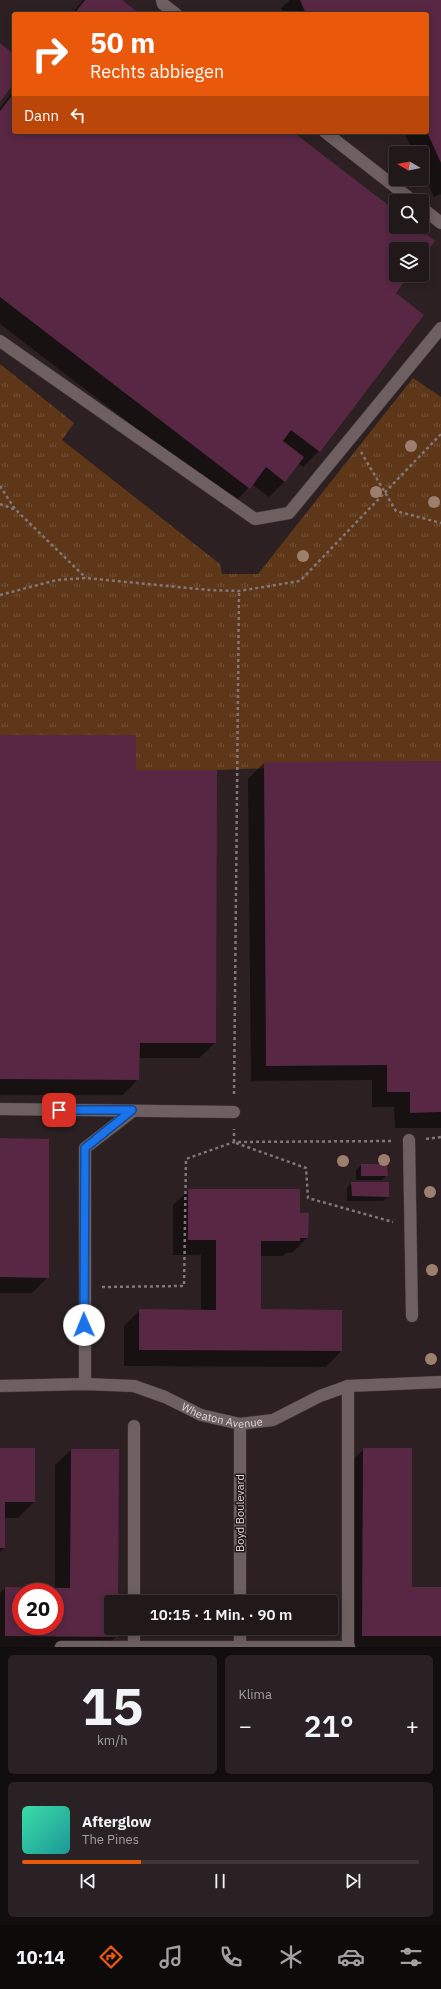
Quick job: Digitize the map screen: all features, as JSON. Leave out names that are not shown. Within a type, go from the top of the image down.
[{"type":"street","points":[[162,0],[164,4],[174,12]]},
{"type":"street","points":[[329,134],[404,194]]},
{"type":"street","points":[[429,214],[441,223]]},
{"type":"street","points":[[0,341],[255,519],[289,512],[441,328]]},
{"type":"street","points":[[0,1109],[234,1112]]},
{"type":"street","points":[[85,1384],[85,1148],[132,1110]]},
{"type":"street","points":[[409,1140],[412,1316]]},
{"type":"street","name":"Wheaton Avenue","points":[[0,1386],[85,1384],[134,1386],[165,1397],[201,1415],[240,1424],[273,1420],[320,1396],[348,1386],[441,1382]]},
{"type":"street","points":[[61,1647],[348,1647],[348,1386]]},
{"type":"street","name":"Boyd Boulevard","points":[[240,1424],[240,1595]]},
{"type":"street","points":[[134,1426],[134,1595]]},
{"type":"street","points":[[134,1635],[134,1647]]},
{"type":"street","points":[[240,1635],[240,1647]]},
{"type":"path","points":[[0,595],[57,580],[86,578],[209,590],[239,591],[300,581],[441,434]]},
{"type":"path","points":[[357,445],[396,511],[441,523]]},
{"type":"path","points":[[0,486],[16,510],[86,578]]},
{"type":"path","points":[[0,504],[16,510]]},
{"type":"path","points":[[234,1112],[239,591]]},
{"type":"path","points":[[84,1287],[184,1286],[186,1159],[234,1142],[409,1140],[441,1137]]},
{"type":"path","points":[[234,1142],[306,1168],[308,1198],[411,1227]]},
{"type":"green space","points":[[0,364],[74,423],[62,440],[220,564],[222,574],[258,574],[413,378],[441,397],[441,762],[217,770],[136,770],[136,735],[0,735]]},
{"type":"building","points":[[85,0],[122,0],[137,12],[76,12]]},
{"type":"building","points":[[300,0],[441,0],[441,163],[428,134],[429,12],[305,12]]},
{"type":"building","points":[[0,43],[12,52],[12,86],[0,102]]},
{"type":"building","points":[[12,96],[12,134],[296,134],[389,206],[389,234],[426,234],[435,241],[429,249],[429,242],[389,242],[389,282],[404,282],[396,293],[424,315],[320,452],[291,430],[283,441],[304,457],[285,482],[266,467],[250,489],[0,297],[0,111]]},
{"type":"building","points":[[0,735],[136,735],[136,770],[217,770],[216,1043],[140,1043],[139,1080],[0,1079]]},
{"type":"building","points":[[441,761],[441,1112],[410,1113],[410,1092],[387,1092],[387,1065],[266,1066],[264,762]]},
{"type":"building","points":[[0,1138],[49,1139],[49,1278],[0,1277]]},
{"type":"building","points":[[361,1164],[387,1164],[388,1176],[361,1176]]},
{"type":"building","points":[[351,1182],[389,1182],[389,1197],[352,1196]]},
{"type":"building","points":[[188,1189],[300,1189],[300,1213],[309,1213],[308,1238],[300,1238],[300,1241],[261,1241],[261,1309],[342,1310],[342,1351],[139,1350],[139,1309],[216,1310],[216,1240],[188,1240]]},
{"type":"building","points":[[0,1448],[35,1448],[35,1502],[5,1502],[5,1548],[0,1548]]},
{"type":"building","points":[[363,1448],[412,1448],[412,1587],[441,1587],[441,1636],[362,1636]]},
{"type":"building","points":[[71,1449],[119,1449],[118,1595],[104,1595],[104,1635],[118,1635],[118,1637],[5,1636],[5,1587],[12,1587],[12,1635],[64,1635],[64,1588],[70,1588]]},
{"type":"route","points":[[59,1110],[132,1110],[85,1148],[84,1325]]}]
